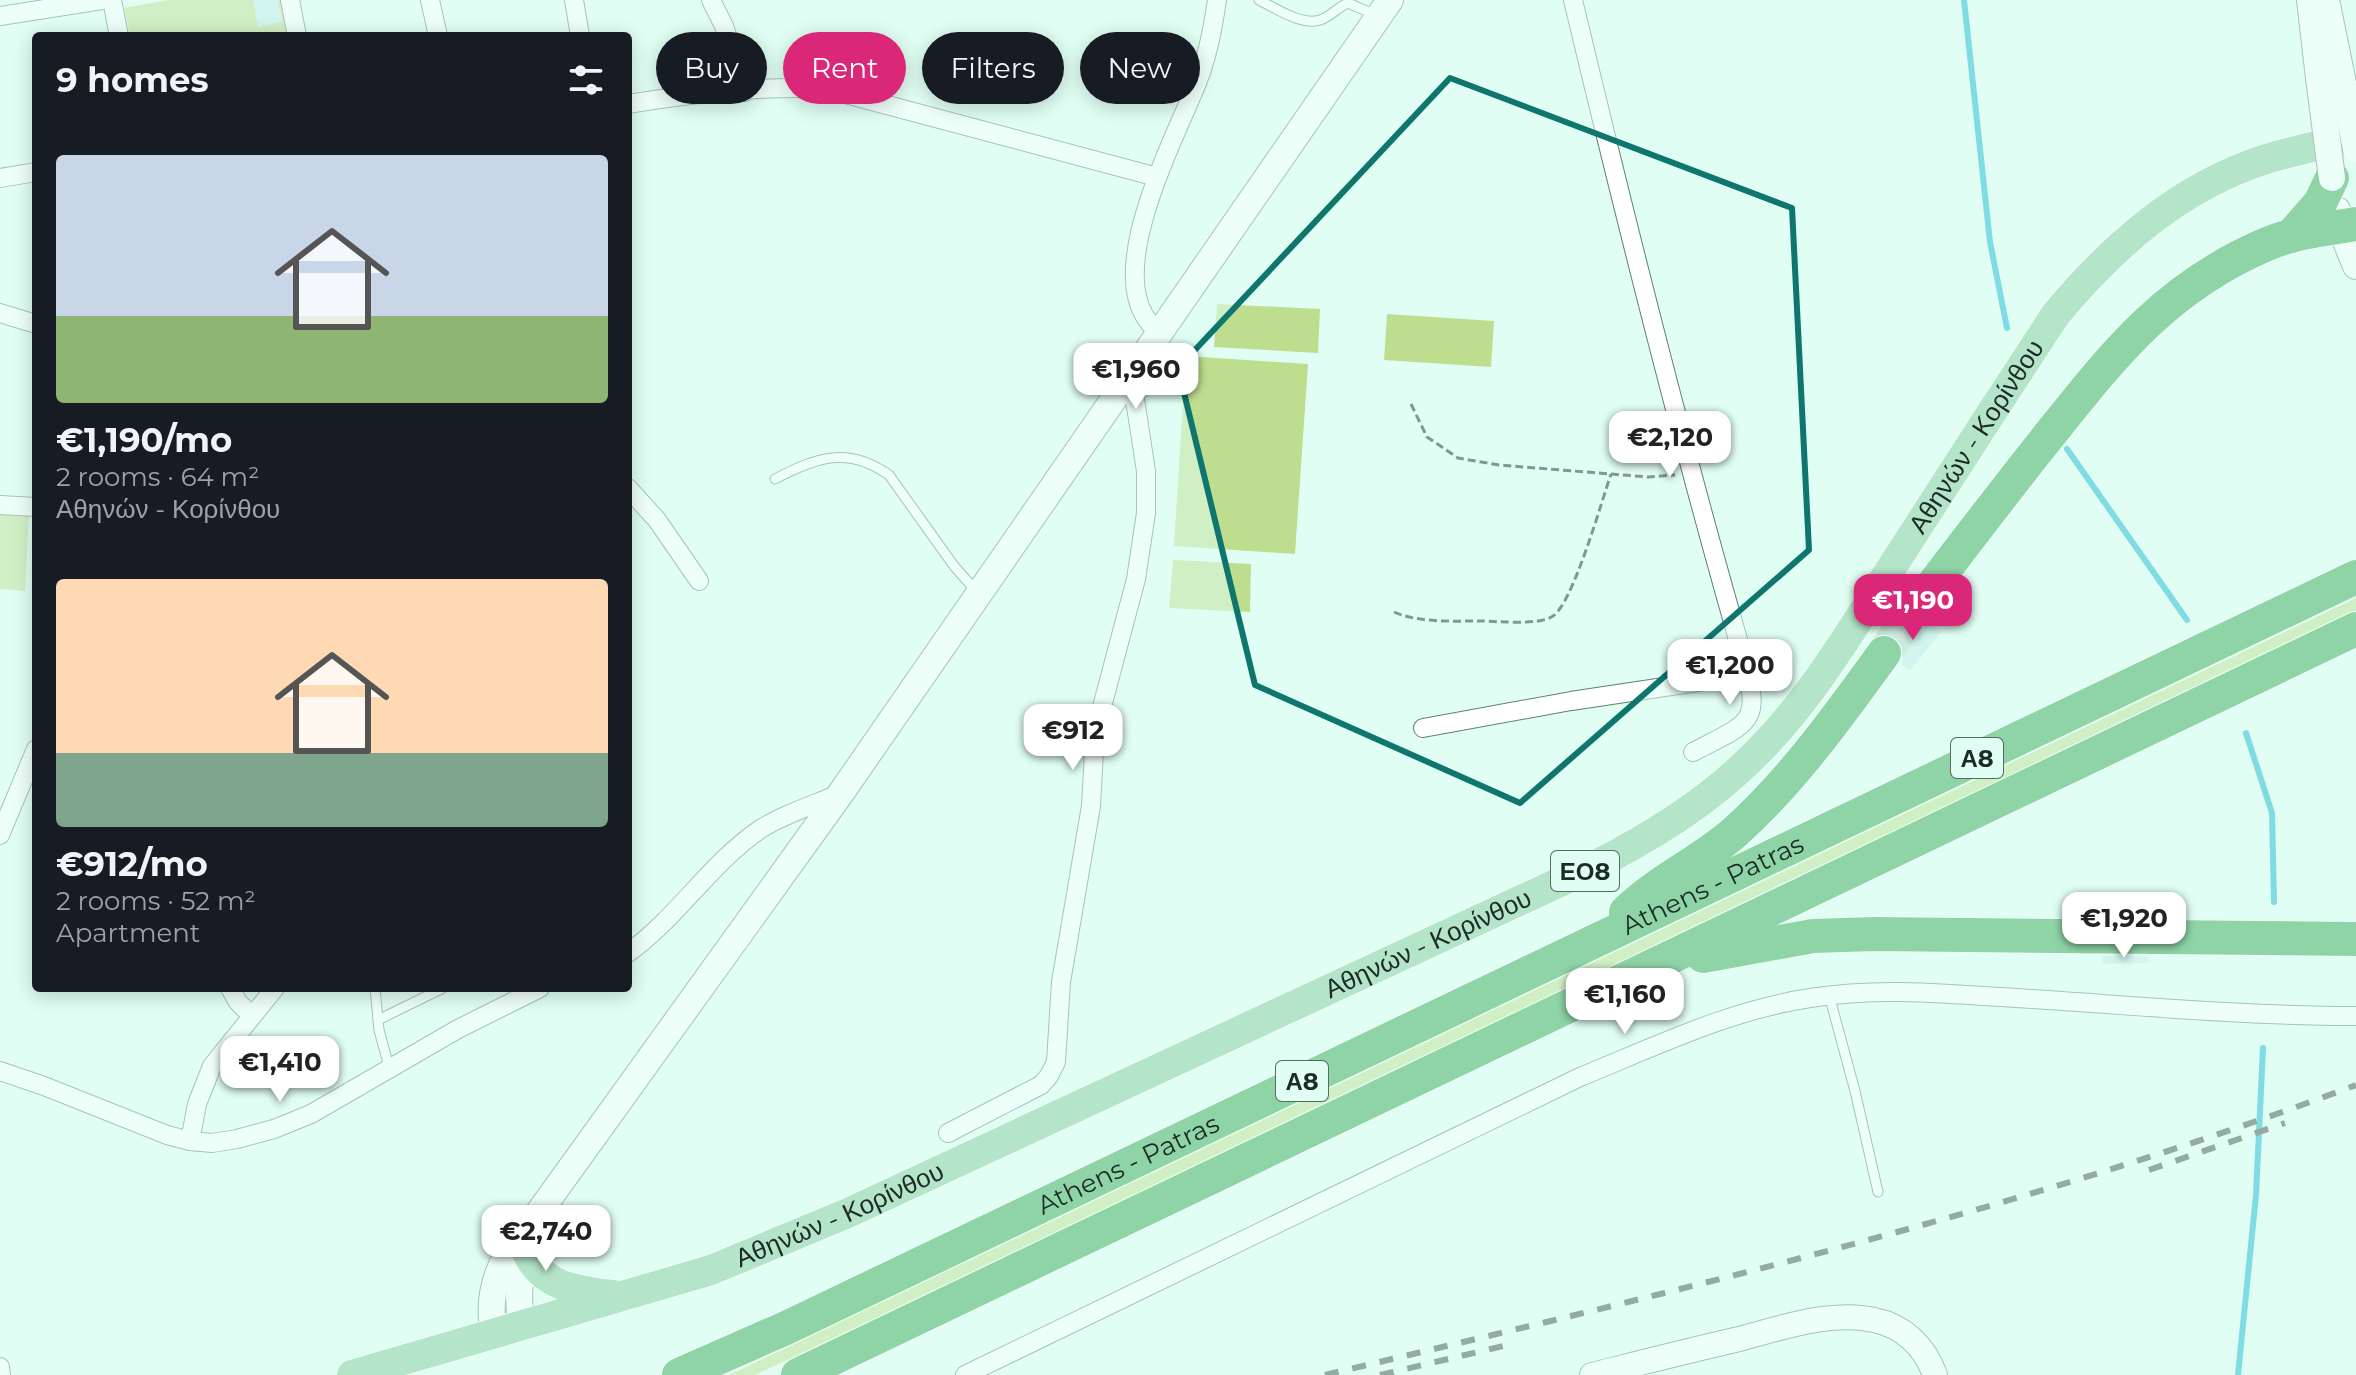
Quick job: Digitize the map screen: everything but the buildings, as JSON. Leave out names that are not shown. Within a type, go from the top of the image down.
[{"type":"highway","points":[[2291,236],[2320,203],[2332,178]]},
{"type":"highway","points":[[1913,611],[2113,355],[2157,311],[2206,276],[2242,256],[2291,236],[2348,225]]},
{"type":"highway","name":"Athens - Patras","points":[[679,1375],[800,1321],[2356,577]]},
{"type":"highway","name":"Athens - Patras","points":[[798,1375],[2356,629]]},
{"type":"highway","points":[[1597,940],[1647,892],[1710,851],[1755,812],[1793,770],[1884,653]]},
{"type":"highway","points":[[1652,966],[1813,936],[2356,939]]},
{"type":"main road","points":[[2310,0],[2330,76],[2356,149]]},
{"type":"main road","points":[[2326,0],[2332,178],[2348,225],[2356,266]]},
{"type":"main road","points":[[494,1334],[490,1305],[511,1247],[529,1236],[841,793],[1385,8]]},
{"type":"main road","name":"Αθηνών - Κορίνθου","points":[[352,1375],[711,1270],[848,1213],[1588,869],[1682,814],[1741,769],[1798,706],[1855,624],[2056,314],[2088,276],[2142,226],[2168,207],[2216,180],[2264,160],[2356,137]]},
{"type":"main road","points":[[529,1236],[532,1264],[542,1275],[556,1283],[591,1293],[623,1296]]},
{"type":"main road","points":[[522,1325],[517,1303],[529,1236]]},
{"type":"street","points":[[0,16],[102,0]]},
{"type":"street","points":[[112,0],[118,32]]},
{"type":"street","points":[[290,0],[296,32]]},
{"type":"street","points":[[430,0],[437,32]]},
{"type":"street","points":[[574,0],[579,32]]},
{"type":"street","points":[[711,0],[726,32]]},
{"type":"street","points":[[1159,334],[1143,314],[1135,267],[1157,177],[1198,81],[1208,49],[1217,0]]},
{"type":"street","points":[[1573,0],[1612,170],[1690,474],[1749,676],[1753,708],[1748,719],[1740,727],[1693,752]]},
{"type":"street","points":[[767,90],[827,89],[1157,177]]},
{"type":"street","points":[[632,104],[656,101]]},
{"type":"street","points":[[0,178],[32,173]]},
{"type":"street","points":[[0,313],[32,323]]},
{"type":"street","points":[[948,1133],[1041,1085],[1056,1062],[1061,982],[1091,806],[1095,733],[1136,579],[1146,513],[1146,471],[1131,374]]},
{"type":"street","points":[[632,492],[657,520],[699,581]]},
{"type":"street","points":[[0,505],[32,507]]},
{"type":"street","points":[[1423,728],[1571,701],[1731,677],[1741,667],[1741,650]]},
{"type":"street","points":[[0,835],[32,759]]},
{"type":"street","points":[[632,950],[661,927],[707,877],[760,829],[841,793]]},
{"type":"street","points":[[965,1375],[1580,1077],[1684,1035],[1764,1008],[1829,995],[1921,990],[2195,1009],[2356,1016]]},
{"type":"street","points":[[232,992],[252,1016]]},
{"type":"street","points":[[190,1141],[197,1104],[212,1066],[272,992]]},
{"type":"street","points":[[0,1071],[167,1135],[190,1141],[225,1141],[274,1129],[341,1099],[389,1067],[532,992]]},
{"type":"street","points":[[1592,1375],[1804,1323],[1849,1316],[1878,1320],[1904,1333],[1924,1352],[1935,1375]]},
{"type":"street","points":[[0,1367],[1,1375]]},
{"type":"lane","points":[[1259,0],[1310,21],[1322,20],[1348,3],[1385,8]]},
{"type":"lane","points":[[775,479],[802,465],[828,458],[852,457],[873,464],[889,475],[954,566],[979,594]]},
{"type":"lane","points":[[375,992],[378,1020],[389,1067]]},
{"type":"lane","points":[[378,1020],[435,992]]},
{"type":"lane","points":[[1829,995],[1878,1192]]},
{"type":"path","points":[[1411,404],[1427,437],[1458,458],[1499,465],[1648,477],[1690,474]]},
{"type":"path","points":[[1394,612],[1406,617],[1456,621],[1540,621],[1554,616],[1565,602],[1589,544],[1611,474]]},
{"type":"highlighted area","points":[[1450,78],[1792,208],[1809,550],[1520,803],[1255,685],[1178,368]]},
{"type":"green space","points":[[169,0],[280,0],[286,32],[129,32],[124,8]]},
{"type":"green space","points":[[1217,304],[1320,309],[1318,353],[1214,347]]},
{"type":"green space","points":[[1387,314],[1494,321],[1491,367],[1384,360]]},
{"type":"green space","points":[[1186,356],[1308,364],[1295,554],[1174,546]]},
{"type":"green space","points":[[0,511],[29,513],[25,591],[0,589]]},
{"type":"green space","points":[[1173,560],[1251,564],[1250,612],[1169,608]]},
{"type":"green space","points":[[2356,598],[2356,610],[800,1354],[755,1375],[729,1375]]},
{"type":"waterway","points":[[1964,0],[1990,242],[2007,328]]},
{"type":"waterway","points":[[2067,449],[2187,620]]},
{"type":"waterway","points":[[2246,733],[2272,813],[2274,902]]},
{"type":"waterway","points":[[2238,1375],[2256,1195],[2263,1048]]},
{"type":"tunnel","points":[[1884,653],[1913,611]]},
{"type":"railway","points":[[1325,1375],[1716,1280],[1974,1210],[2103,1172],[2356,1085]]},
{"type":"railway","points":[[2149,1170],[2285,1123]]},
{"type":"railway","points":[[1380,1375],[1512,1344]]}]
